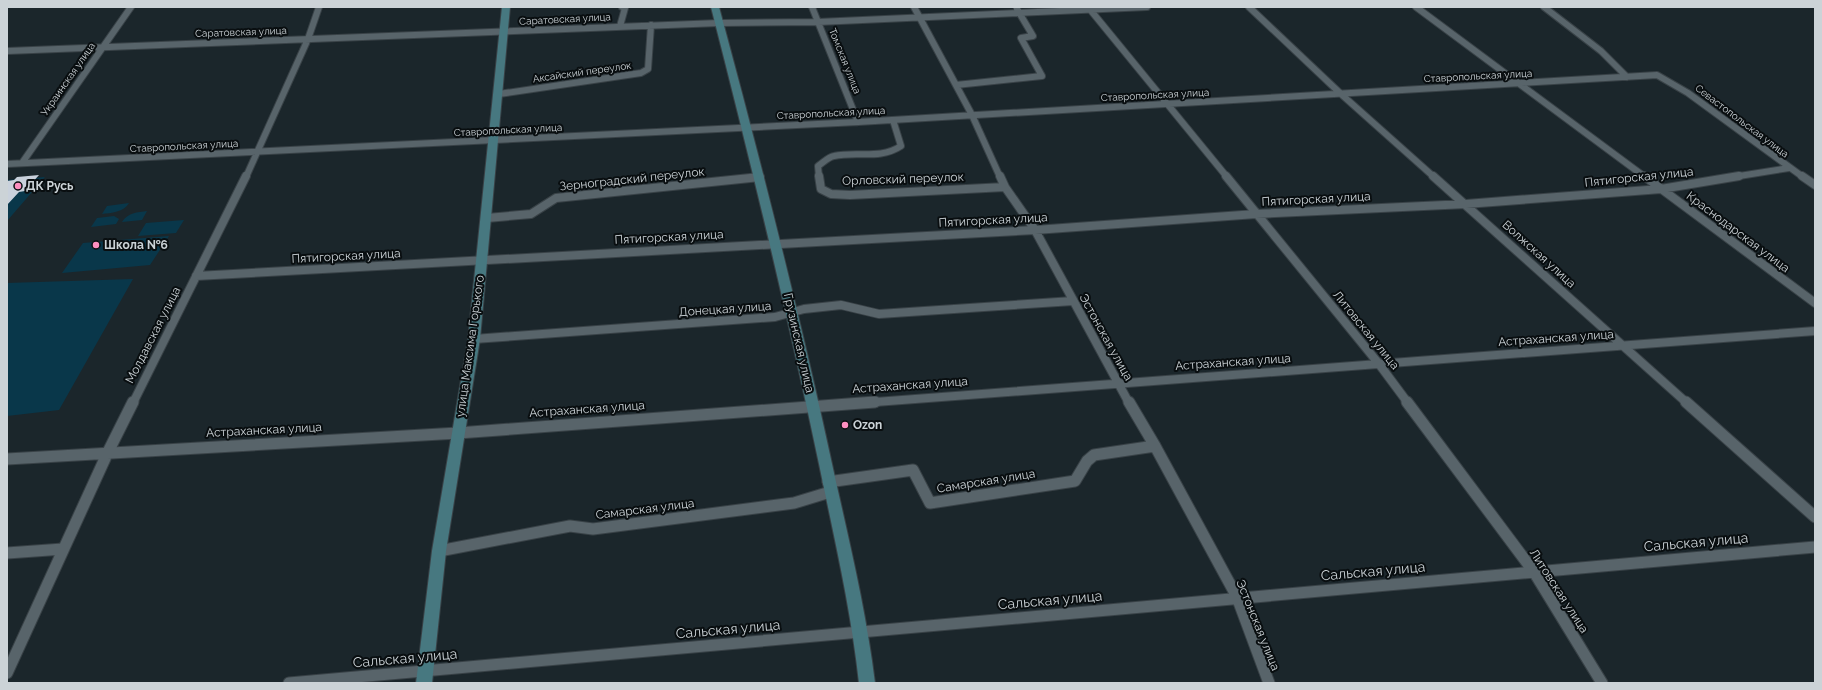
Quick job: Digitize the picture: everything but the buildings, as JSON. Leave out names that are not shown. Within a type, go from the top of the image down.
[{"type":"main road","name":"улица Максима Горького","points":[[424,683],[427,671],[439,551],[474,339],[499,94],[506,7]]},
{"type":"main road","name":"Грузинская улица","points":[[715,7],[760,178],[792,312],[861,632],[867,683]]},
{"type":"street","name":"Украинская улица","points":[[22,163],[131,7]]},
{"type":"street","name":"Молдавская улица","points":[[7,673],[108,452],[258,152],[308,39],[318,7]]},
{"type":"street","points":[[620,26],[625,8],[622,7]]},
{"type":"street","name":"Томская улица","points":[[812,7],[858,122]]},
{"type":"street","name":"Эстонская улица","points":[[914,7],[972,115],[1005,187],[1035,230],[1118,384],[1155,446],[1237,597],[1269,683]]},
{"type":"street","name":"Саратовская улица","points":[[7,51],[504,32],[620,26],[818,22],[1017,10],[1147,7]]},
{"type":"street","name":"Волжская улица","points":[[1249,7],[1341,94],[1815,517]]},
{"type":"street","name":"Краснодарская улица","points":[[1416,7],[1815,303]]},
{"type":"street","points":[[1544,7],[1601,51],[1627,77]]},
{"type":"street","name":"Литовская улица","points":[[1089,8],[1379,364],[1534,572],[1602,683]]},
{"type":"street","points":[[956,85],[1042,76],[1022,38],[1033,36],[1017,10]]},
{"type":"street","name":"Аксайский переулок","points":[[499,94],[640,73],[648,69],[651,25]]},
{"type":"street","name":"Ставропольская улица","points":[[7,164],[858,122],[1657,75]]},
{"type":"street","name":"Севастопольская улица","points":[[1657,75],[1670,80],[1789,168],[1815,185]]},
{"type":"street","name":"Орловский переулок","points":[[892,120],[901,146],[897,150],[885,153],[833,156],[818,166],[821,189],[831,194],[850,195],[1005,187]]},
{"type":"street","name":"Пятигорская улица","points":[[196,276],[775,243],[1035,230],[1256,214],[1466,204],[1661,189],[1789,168]]},
{"type":"street","name":"Зерноградский переулок","points":[[486,218],[531,214],[556,198],[760,178]]},
{"type":"street","name":"Донецкая улица","points":[[474,339],[775,317],[804,309],[841,306],[879,314],[1073,301]]},
{"type":"street","name":"Астраханская улица","points":[[7,459],[458,433],[812,405],[1118,384],[1815,331]]},
{"type":"street","name":"Самарская улица","points":[[439,551],[570,526],[593,529],[794,503],[829,487],[913,470],[930,503],[1075,481],[1087,461],[1094,455],[1155,446]]},
{"type":"street","name":"Сальская улица","points":[[289,683],[1237,597],[1815,547]]},
{"type":"street","points":[[7,553],[63,549]]},
{"type":"shaded area","points":[[45,177],[7,221],[7,180]]},
{"type":"shaded area","points":[[129,203],[121,210],[102,214],[107,206]]},
{"type":"shaded area","points":[[147,211],[142,220],[122,222],[130,215]]},
{"type":"shaded area","points":[[114,216],[119,219],[116,224],[91,227],[97,218]]},
{"type":"shaded area","points":[[184,220],[176,233],[138,236],[146,223]]},
{"type":"shaded area","points":[[169,236],[150,265],[62,273],[83,243]]},
{"type":"shaded area","points":[[133,279],[59,410],[7,416],[7,283]]},
{"type":"place","name":"ДК Русь","points":[[18,186]]},
{"type":"place","name":"Школа №6","points":[[96,245]]},
{"type":"place","name":"Ozon","points":[[845,425]]}]
